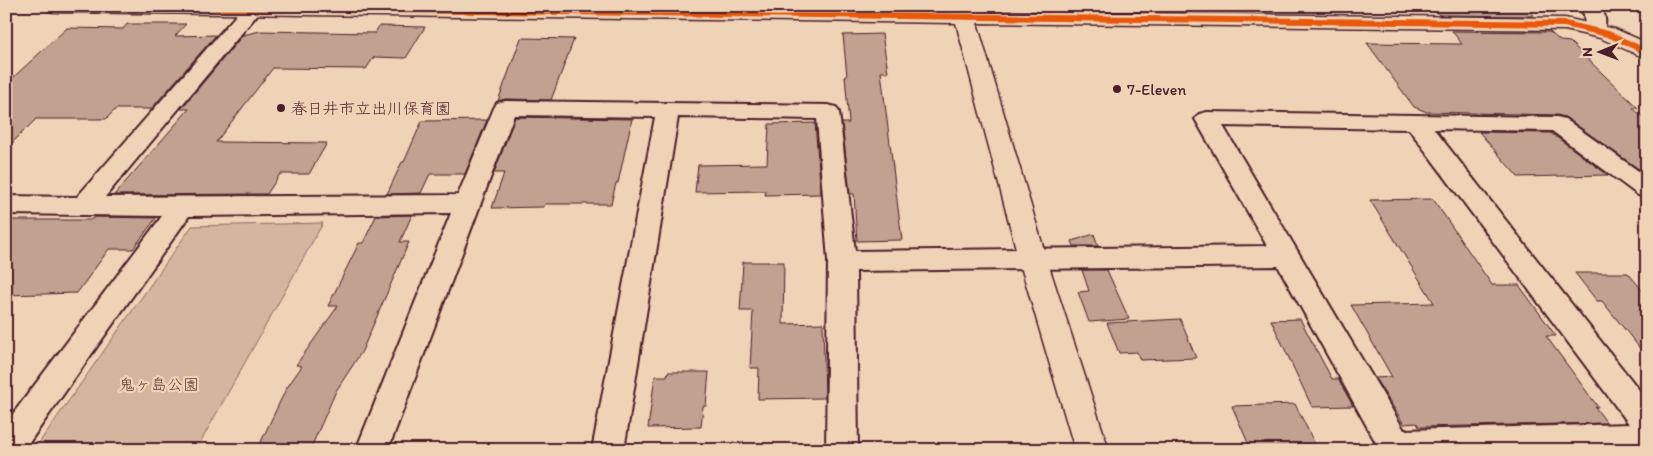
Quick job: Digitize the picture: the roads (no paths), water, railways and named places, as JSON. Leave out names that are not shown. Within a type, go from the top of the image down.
[{"type":"street","points":[[54,6],[251,10],[962,12],[1565,24],[1595,29],[1628,40],[1647,52]]},
{"type":"street","points":[[1585,6],[1594,12],[1595,29]]},
{"type":"street","points":[[84,205],[251,10]]},
{"type":"street","points":[[962,12],[1034,260],[1092,450]]},
{"type":"street","points":[[372,450],[505,108],[828,112],[842,261],[842,450]]},
{"type":"street","points":[[608,450],[668,110]]},
{"type":"street","points":[[1647,189],[1558,124],[1207,119],[1394,445],[1647,438]]},
{"type":"street","points":[[1416,122],[1647,424]]},
{"type":"street","points":[[6,205],[182,207],[469,204]]},
{"type":"street","points":[[6,449],[182,207]]},
{"type":"street","points":[[842,261],[1285,256]]},
{"type":"place","name":"7-Eleven","points":[[1117,89]]},
{"type":"place","name":"春日井市立出川保育園","points":[[281,108]]},
{"type":"park label","name":"鬼ヶ島公園","points":[[159,384]]}]
